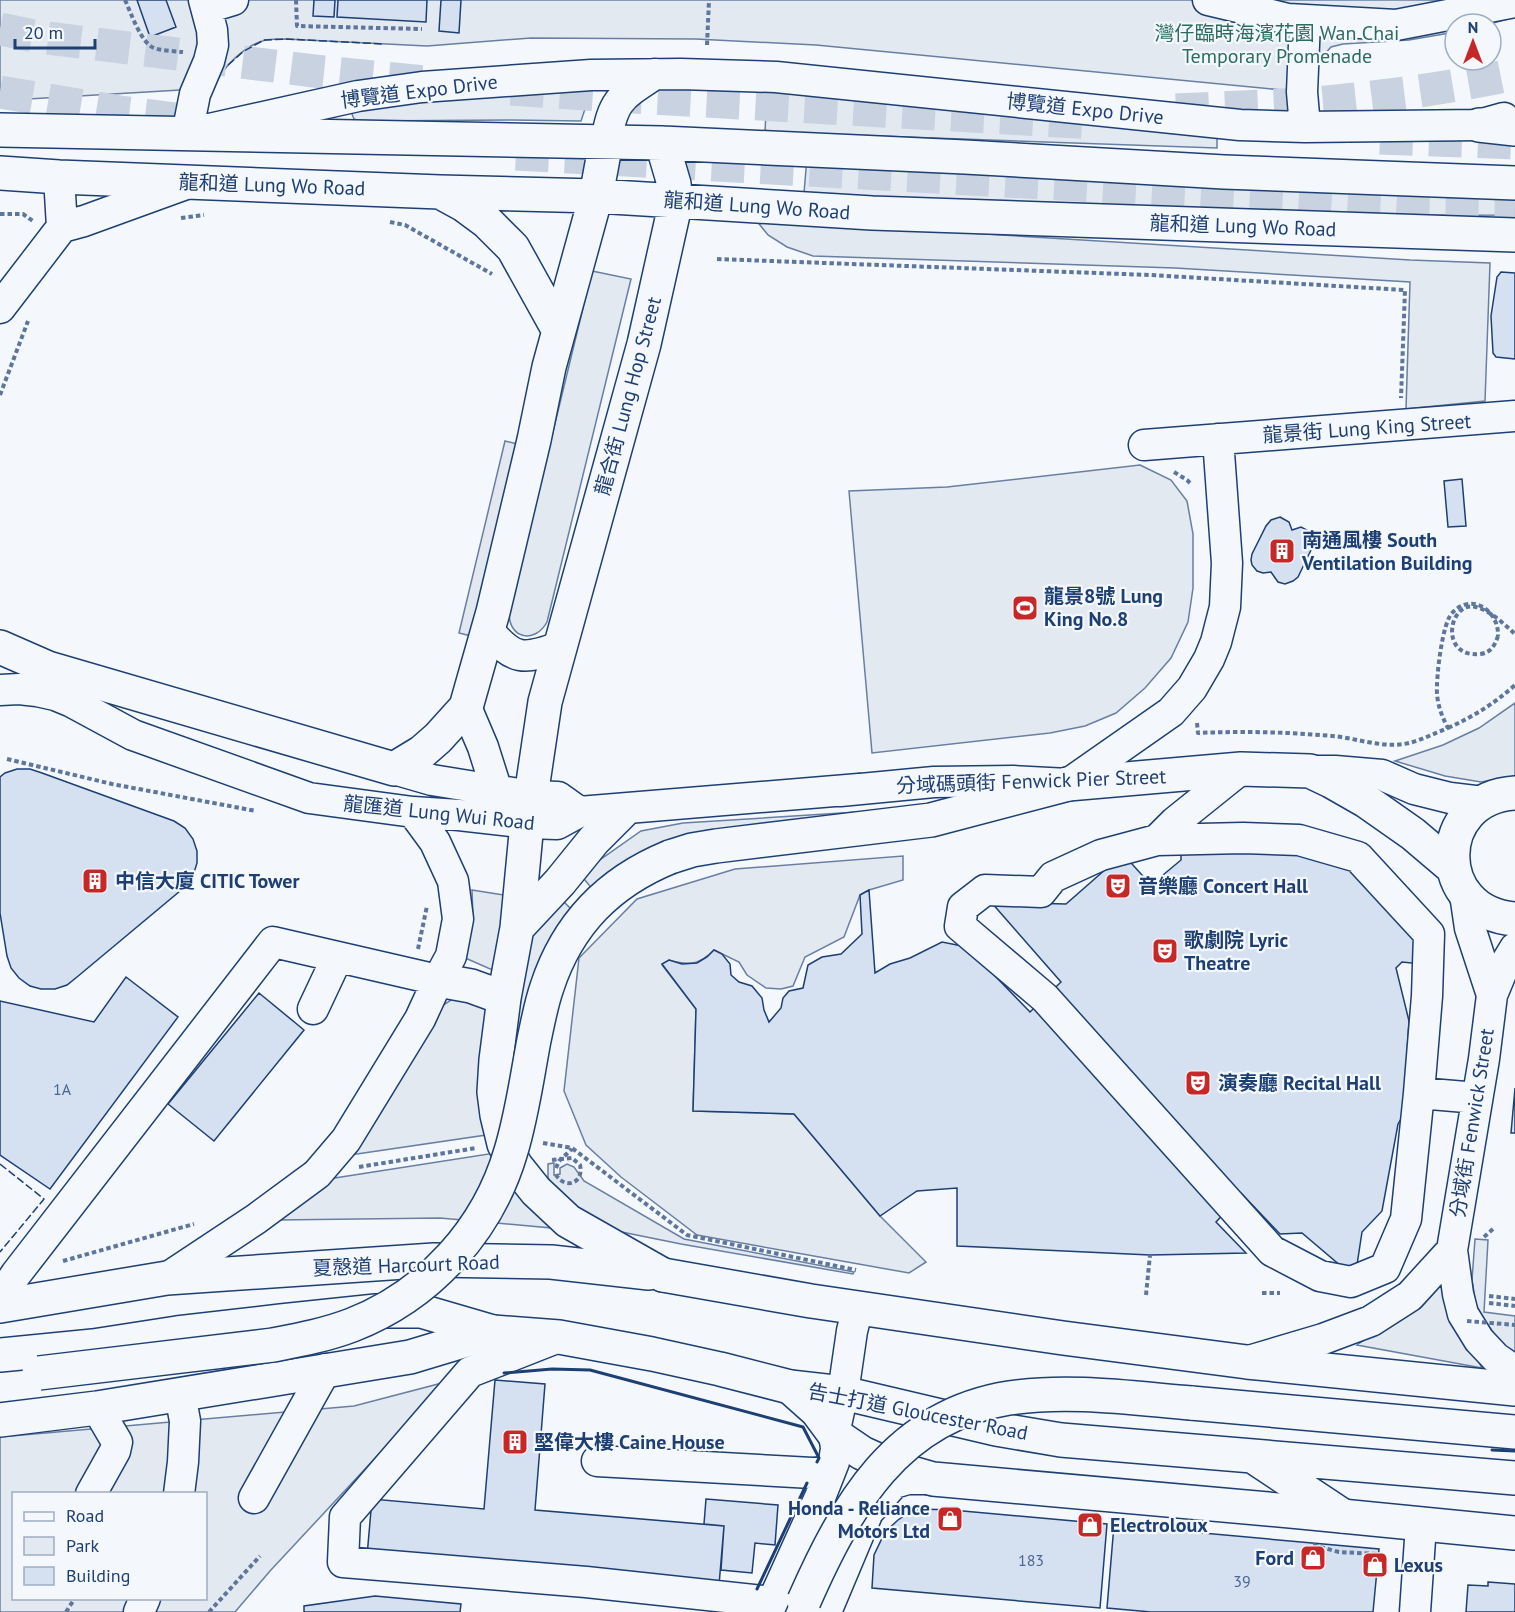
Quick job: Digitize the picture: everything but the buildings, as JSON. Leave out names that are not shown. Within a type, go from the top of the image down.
[{"type":"main road","points":[[1479,124],[1515,129]]},
{"type":"main road","points":[[0,130],[662,143],[965,157],[1236,173],[1515,183]]},
{"type":"main road","points":[[394,769],[422,752],[466,707],[488,630],[558,329],[596,196],[606,142]]},
{"type":"main road","name":"龍合街 Lung Hop Street","points":[[522,813],[545,702],[644,344],[665,258],[676,201],[674,184],[662,143]]},
{"type":"main road","name":"龍和道 Lung Wo Road","points":[[0,173],[440,192],[596,196],[872,213],[1515,235]]},
{"type":"main road","points":[[440,192],[464,205],[487,222],[513,248],[558,329]]},
{"type":"main road","name":"龍匯道 Lung Wui Road","points":[[0,647],[48,668],[394,769]]},
{"type":"main road","name":"分域碼頭街 Fenwick Pier Street","points":[[1068,783],[1241,769],[1310,771],[1331,781],[1413,834],[1459,881],[1474,904],[1486,912],[1515,918]]},
{"type":"main road","points":[[0,1378],[306,1339],[350,1326],[370,1317],[423,1284],[439,1270],[471,1234],[494,1196],[503,1175],[517,1128],[543,998],[554,966],[590,910],[612,889],[651,864],[692,850],[716,846],[931,820],[1068,783]]},
{"type":"main road","points":[[1459,881],[1452,856],[1456,831],[1462,821],[1471,810],[1483,802],[1504,794],[1515,793]]},
{"type":"main road","points":[[517,928],[560,882],[594,840],[622,812]]},
{"type":"main road","points":[[522,813],[517,928],[504,998],[494,1092],[504,1144],[516,1166],[536,1191],[568,1221],[663,1275]]},
{"type":"main road","points":[[425,978],[471,986],[504,998]]},
{"type":"main road","name":"夏慤道 Harcourt Road","points":[[0,1306],[167,1278],[434,1260],[551,1262],[663,1275],[858,1307]]},
{"type":"main road","points":[[858,1307],[1063,1338],[1247,1362],[1515,1389]]},
{"type":"main road","points":[[0,1355],[93,1346],[235,1326],[376,1311],[421,1311],[493,1332],[559,1337],[692,1363],[790,1387]]},
{"type":"main road","points":[[0,1420],[97,1408],[410,1357],[493,1332]]},
{"type":"main road","name":"告士打道 Gloucester Road","points":[[790,1387],[843,1393],[996,1429],[1061,1440],[1515,1478]]},
{"type":"main road","name":"告士打道 Gloucester Road","points":[[790,1387],[817,1411],[834,1434],[862,1453],[898,1469],[933,1479],[1515,1533]]},
{"type":"main road","points":[[780,1609],[828,1548],[867,1485],[900,1449],[941,1421],[963,1411],[1009,1398],[1111,1396],[1515,1432]]},
{"type":"main road","points":[[1252,1456],[1343,1516]]},
{"type":"street","points":[[1208,0],[1288,19],[1396,25],[1515,2]]},
{"type":"street","points":[[187,134],[195,94],[213,45],[215,3]]},
{"type":"street","points":[[1305,21],[1302,95],[1305,127]]},
{"type":"street","points":[[606,142],[615,106],[625,95],[655,74]]},
{"type":"street","name":"博覽道 Expo Drive","points":[[187,134],[358,96],[423,87],[591,75],[655,74],[776,77],[1240,124],[1305,127],[1479,124],[1515,116]]},
{"type":"street","points":[[59,177],[62,227]]},
{"type":"street","points":[[0,308],[62,227],[193,182]]},
{"type":"street","name":"龍景街 Lung King Street","points":[[1144,445],[1515,416]]},
{"type":"street","points":[[1068,783],[1171,712],[1192,688],[1209,659],[1222,624],[1227,587],[1218,439]]},
{"type":"street","points":[[488,630],[500,644],[518,655],[538,655],[560,647]]},
{"type":"street","name":"龍匯道 Lung Wui Road","points":[[0,690],[19,689],[55,695],[133,735],[309,798],[413,812],[459,815],[522,813],[558,797],[579,812]]},
{"type":"street","points":[[466,707],[483,747],[497,790]]},
{"type":"street","name":"龍匯道 Lung Wui Road","points":[[394,769],[432,780],[497,790],[522,813]]},
{"type":"street","points":[[1157,840],[1175,822],[1241,769]]},
{"type":"street","name":"分域碼頭街 Fenwick Pier Street","points":[[1310,771],[1382,775],[1414,789],[1450,798],[1483,802]]},
{"type":"street","name":"分域碼頭街 Fenwick Pier Street","points":[[686,804],[934,782],[1068,783]]},
{"type":"street","name":"分域碼頭街 Fenwick Pier Street","points":[[579,812],[859,789]]},
{"type":"street","points":[[167,1278],[256,1219],[317,1174],[346,1140],[420,1019],[425,978],[451,956],[458,919],[453,881],[435,843],[413,812]]},
{"type":"street","points":[[579,812],[622,812]]},
{"type":"street","points":[[1243,838],[1299,840],[1358,857],[1429,934],[1427,996],[1406,1219],[1385,1268],[1351,1282],[1320,1276],[1272,1251],[1045,998],[960,926],[963,907],[985,890],[1041,892],[1053,877],[1101,855],[1157,840],[1243,838]]},
{"type":"street","name":"分域街 Fenwick Street","points":[[1459,881],[1470,928],[1492,995]]},
{"type":"street","points":[[0,1298],[16,1274],[273,942],[425,978]]},
{"type":"street","name":"分域街 Fenwick Street","points":[[1515,948],[1504,966],[1492,995],[1452,1250],[1463,1314],[1479,1340],[1496,1358],[1515,1371]]},
{"type":"street","points":[[313,1009],[337,958]]},
{"type":"street","points":[[1419,1093],[1477,1098]]},
{"type":"street","points":[[1247,1362],[1323,1339],[1371,1321],[1410,1296],[1452,1250]]},
{"type":"street","points":[[559,1337],[470,1372],[345,1517],[343,1562],[586,1582],[780,1609],[834,1462],[836,1448],[834,1434],[858,1307]]},
{"type":"street","points":[[254,1498],[326,1369]]},
{"type":"street","points":[[179,1492],[185,1421],[180,1394]]},
{"type":"street","points":[[92,1492],[115,1451],[117,1442],[97,1408]]},
{"type":"street","points":[[597,1461],[812,1473],[831,1488],[840,1485],[850,1486],[859,1492],[868,1512]]},
{"type":"street","points":[[826,1612],[868,1512],[894,1483],[908,1479],[933,1479]]},
{"type":"street","points":[[1415,1612],[1421,1525]]},
{"type":"path","points":[[125,0],[149,45],[154,48],[210,56]]},
{"type":"path","points":[[296,0],[297,26],[422,29]]},
{"type":"path","points":[[707,45],[709,0]]},
{"type":"path","name":"龍和道 Lung Wo Road","points":[[175,219],[208,214]]},
{"type":"path","name":"龍和道 Lung Wo Road","points":[[385,221],[405,225],[493,275]]},
{"type":"path","points":[[717,259],[1150,275],[1405,290],[1401,402]]},
{"type":"path","points":[[0,395],[32,311]]},
{"type":"path","points":[[1448,729],[1441,715],[1437,693],[1445,625],[1449,616],[1456,609],[1465,605],[1480,605],[1489,610],[1495,617],[1498,628],[1496,642],[1485,654],[1469,654],[1459,648],[1452,633],[1453,623],[1459,613],[1467,608],[1476,607],[1494,616],[1515,634]]},
{"type":"path","points":[[1197,722],[1198,733],[1236,731],[1308,734],[1345,737],[1388,745],[1410,743],[1472,717],[1497,701],[1515,685]]},
{"type":"path","points":[[7,759],[112,784],[263,813]]},
{"type":"path","points":[[425,978],[428,898]]},
{"type":"path","points":[[317,1174],[523,1140],[572,1148],[687,1235],[856,1270]]},
{"type":"path","points":[[552,1160],[572,1158],[578,1162],[581,1168],[579,1177],[573,1182],[562,1181],[555,1171],[557,1164],[572,1148]]},
{"type":"path","points":[[59,1262],[203,1221]]},
{"type":"path","points":[[1483,1238],[1493,1228]]},
{"type":"path","points":[[1146,1295],[1150,1255]]},
{"type":"path","points":[[1262,1293],[1280,1293]]},
{"type":"path","points":[[1489,1296],[1515,1299]]},
{"type":"path","points":[[1467,1321],[1515,1325]]},
{"type":"path","points":[[1309,1544],[1339,1552],[1378,1554]]},
{"type":"path","points":[[209,1612],[260,1556]]},
{"type":"green space","name":"灣仔臨時海濱花園 Wan Chai Temporary Promenade","points":[[0,0],[1515,0],[1515,17],[1503,20],[1503,12],[1443,12],[1443,34],[1409,40],[1343,44],[1331,47],[1317,68],[1292,91],[816,45],[696,39],[531,38],[427,46],[266,40],[258,42],[235,58],[222,73],[214,88],[28,99],[0,92]]},
{"type":"green space","points":[[592,88],[581,121],[359,121],[354,119],[352,114],[354,110],[426,99]]},
{"type":"green space","points":[[767,92],[908,103],[1217,136],[1217,148],[765,132]]},
{"type":"green space","points":[[807,158],[1515,196],[1515,215],[1276,216],[804,193]]},
{"type":"green space","points":[[756,220],[1490,263],[1485,401],[1406,409],[1410,282],[1175,268],[813,256],[787,247],[768,235]]},
{"type":"green space","points":[[592,271],[631,279],[547,622],[536,634],[524,636],[513,628],[509,613]]},
{"type":"green space","name":"龍景8號 Lung King No.8","points":[[1140,465],[1171,480],[1187,501],[1193,534],[1193,588],[1188,622],[1171,658],[1145,688],[1116,713],[1085,726],[1050,733],[872,753],[849,491],[947,487]]},
{"type":"green space","points":[[1515,703],[1515,776],[1481,782],[1445,776],[1395,761],[1443,745],[1479,728]]},
{"type":"green space","points":[[873,811],[593,890],[580,874],[641,831],[683,823]]},
{"type":"green space","points":[[903,856],[903,880],[860,895],[844,937],[805,957],[793,986],[781,989],[766,988],[747,975],[739,962],[714,950],[703,959],[693,963],[669,960],[662,965],[696,1009],[693,1111],[794,1114],[880,1216],[926,1262],[909,1273],[697,1235],[621,1177],[586,1145],[564,1091],[579,958],[637,899],[735,869]]},
{"type":"green space","points":[[472,890],[510,896],[497,972],[463,957],[473,917]]},
{"type":"green space","points":[[560,898],[574,912],[507,1124],[514,1018],[526,932]]},
{"type":"green space","points":[[462,993],[481,998],[493,1017],[486,1135],[350,1155],[391,1096],[437,1009]]},
{"type":"green space","points":[[495,1153],[552,1228],[440,1218],[277,1220],[322,1180]]},
{"type":"green space","points":[[554,1163],[554,1175],[560,1174],[560,1168],[567,1164],[574,1167],[584,1181],[684,1239],[854,1272],[853,1274],[607,1229],[552,1193],[548,1164]]},
{"type":"green space","points":[[1475,1239],[1488,1240],[1484,1312],[1515,1316],[1515,1353],[1502,1344],[1477,1311],[1472,1280]]},
{"type":"green space","points":[[1441,1281],[1455,1317],[1482,1368],[1357,1345],[1407,1311]]},
{"type":"green space","points":[[446,1382],[270,1571],[235,1612],[0,1612],[0,1437],[354,1406]]},
{"type":"shaded area","points":[[505,441],[518,444],[471,636],[459,633]]},
{"type":"tunnel","points":[[0,29],[39,37],[314,71],[424,82]]},
{"type":"tunnel","points":[[1176,110],[1346,100],[1431,89],[1515,74]]},
{"type":"tunnel","points":[[511,89],[1095,123]]},
{"type":"tunnel","points":[[0,92],[120,112],[199,122]]},
{"type":"tunnel","points":[[1380,138],[1515,143]]},
{"type":"tunnel","points":[[516,154],[1407,203],[1515,204]]},
{"type":"fence","points":[[228,65],[244,51],[264,40],[384,44]]},
{"type":"fence","points":[[0,1164],[44,1199],[0,1252]]},
{"type":"wall","points":[[504,1373],[552,1369],[590,1370],[803,1427],[819,1458],[817,1462]]},
{"type":"wall","points":[[1492,1450],[1515,1451]]},
{"type":"wall","points":[[757,1589],[807,1483]]},
{"type":"place","name":"南通風樓 South Ventilation Building","points":[[1282,551]]},
{"type":"place","name":"龍景8號 Lung King No.8","points":[[1025,608]]},
{"type":"place","name":"中信大廈 CITIC Tower","points":[[95,881]]},
{"type":"place","name":"音樂廳 Concert Hall","points":[[1118,886]]},
{"type":"place","name":"歌劇院 Lyric Theatre","points":[[1165,951]]},
{"type":"place","name":"演奏廳 Recital Hall","points":[[1198,1083]]},
{"type":"place","name":"堅偉大樓 Caine House","points":[[515,1442]]},
{"type":"place","name":"Honda - Reliance Motors Ltd","points":[[950,1519]]},
{"type":"place","name":"Electroloux","points":[[1090,1525]]},
{"type":"place","name":"Ford","points":[[1313,1558]]},
{"type":"place","name":"Lexus","points":[[1375,1565]]}]
